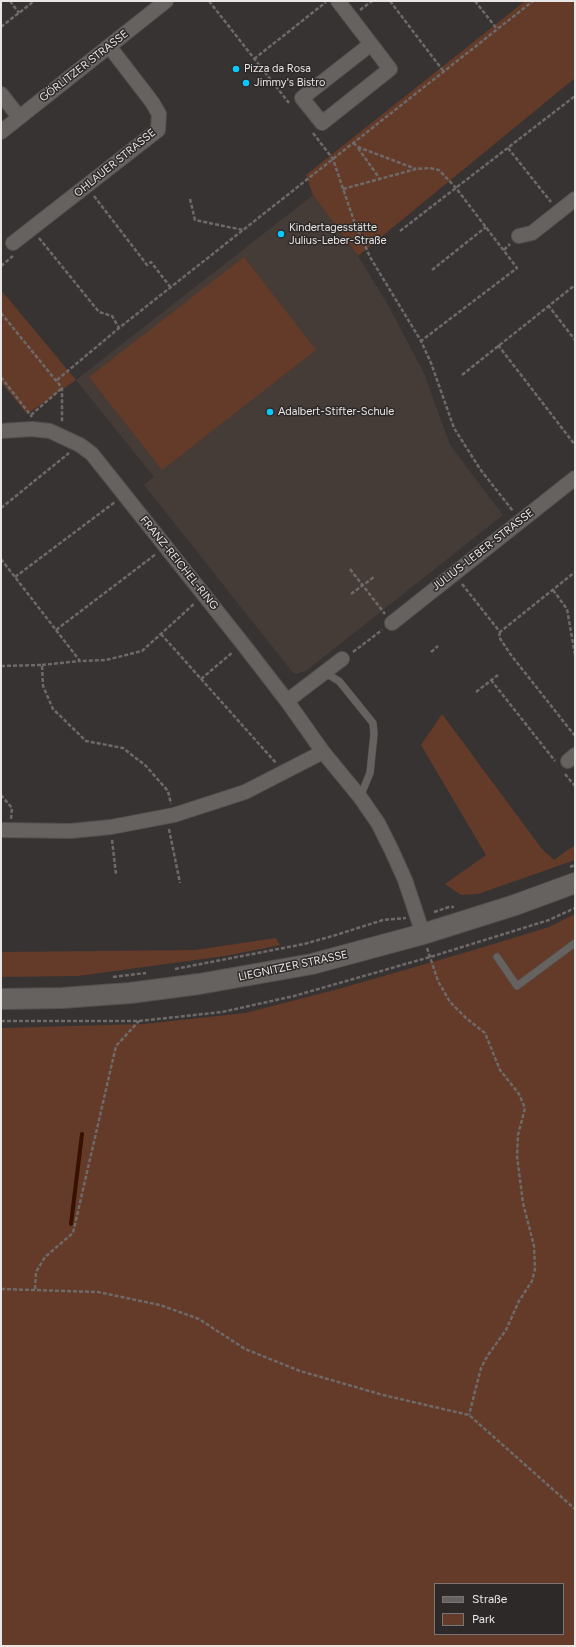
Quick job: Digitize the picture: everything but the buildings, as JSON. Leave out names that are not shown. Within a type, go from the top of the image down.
[{"type":"main road","name":"LIEGNITZER STRASSE","points":[[1,999],[96,996],[199,984],[312,964],[421,926],[515,905],[572,875]]},
{"type":"street","name":"GÖRLITZER STRASSE","points":[[1,132],[166,1]]},
{"type":"street","points":[[338,1],[371,44],[390,69],[322,123],[302,98],[371,44]]},
{"type":"street","name":"OHLAUER STRASSE","points":[[13,243],[158,130],[159,114],[152,102],[109,46]]},
{"type":"street","points":[[1,94],[20,117]]},
{"type":"street","points":[[519,236],[532,233],[575,199]]},
{"type":"street","name":"FRANZ-REICHEL-RING","points":[[1,431],[32,429],[50,431],[80,445],[92,454],[287,701],[322,752],[360,797],[378,824],[392,851],[405,880],[421,926]]},
{"type":"street","name":"JULIUS-LEBER-STRASSE","points":[[392,623],[575,478]]},
{"type":"street","points":[[287,701],[342,659]]},
{"type":"street","points":[[6,831],[71,831],[111,827],[170,816],[245,792],[322,752]]},
{"type":"lane","points":[[325,673],[339,681],[373,723],[374,734],[370,773],[360,797]]},
{"type":"lane","points":[[497,957],[517,986],[575,943]]},
{"type":"path","points":[[10,1],[19,13]]},
{"type":"path","points":[[1,27],[34,1]]},
{"type":"path","points":[[209,1],[292,107]]},
{"type":"path","points":[[254,59],[327,1]]},
{"type":"path","points":[[390,1],[444,72]]},
{"type":"path","points":[[475,1],[497,29]]},
{"type":"path","points":[[57,380],[119,328],[533,1]]},
{"type":"path","points":[[400,231],[575,96]]},
{"type":"path","points":[[311,130],[333,158],[354,221],[370,257],[421,341],[431,363],[454,428],[480,469],[521,521]]},
{"type":"path","points":[[354,143],[380,179]]},
{"type":"path","points":[[358,147],[416,169]]},
{"type":"path","points":[[508,148],[559,212]]},
{"type":"path","points":[[343,189],[416,169],[430,168],[439,170],[456,188],[517,268],[421,341]]},
{"type":"path","points":[[87,186],[147,266],[151,262],[171,288]]},
{"type":"path","points":[[190,199],[195,220],[243,230]]},
{"type":"path","points":[[432,270],[486,227]]},
{"type":"path","points":[[32,228],[99,312],[112,316],[119,328]]},
{"type":"path","points":[[462,375],[575,285]]},
{"type":"path","points":[[548,305],[575,340]]},
{"type":"path","points":[[1,313],[62,388],[62,436]]},
{"type":"path","points":[[498,346],[575,445]]},
{"type":"path","points":[[1,377],[32,415],[62,388]]},
{"type":"path","points":[[1,508],[80,445]]},
{"type":"path","points":[[15,577],[124,495]]},
{"type":"path","points":[[56,630],[166,546]]},
{"type":"path","points":[[1,559],[80,661]]},
{"type":"path","points":[[342,659],[392,623],[350,569]]},
{"type":"path","points":[[500,632],[575,572]]},
{"type":"path","points":[[454,574],[500,632],[499,637],[511,655],[575,736]]},
{"type":"path","points":[[351,594],[374,577]]},
{"type":"path","points":[[553,590],[567,608],[575,655]]},
{"type":"path","points":[[1,666],[42,665],[106,660],[142,651],[204,595]]},
{"type":"path","points":[[161,634],[284,772]]},
{"type":"path","points":[[201,679],[243,644]]},
{"type":"path","points":[[431,652],[438,646]]},
{"type":"path","points":[[42,665],[43,686],[53,709],[86,741],[122,748],[146,766],[168,791],[170,816],[180,883]]},
{"type":"path","points":[[476,692],[498,674]]},
{"type":"path","points":[[491,680],[567,764],[575,786]]},
{"type":"path","points":[[1,795],[12,808],[6,831]]},
{"type":"path","points":[[111,827],[116,874]]},
{"type":"path","points":[[572,875],[575,865]]},
{"type":"path","points":[[168,971],[304,944],[383,920],[421,926],[449,907],[455,907]]},
{"type":"path","points":[[430,957],[438,981],[450,1002],[466,1018],[485,1033],[500,1070],[519,1094],[525,1108],[518,1135],[517,1156],[523,1203],[534,1246],[535,1269],[532,1281],[519,1301],[509,1325],[488,1355],[481,1368],[469,1415]]},
{"type":"path","points":[[108,977],[153,972]]},
{"type":"path","points":[[35,1289],[36,1272],[45,1257],[73,1233],[116,1046],[139,1021]]},
{"type":"path","points":[[1,1289],[98,1292],[160,1304],[198,1319],[245,1349],[300,1370],[383,1395],[469,1415],[575,1509]]},
{"type":"shaded area","name":"Adalbert-Stifter-Schule","points":[[313,195],[358,256],[387,303],[424,373],[450,445],[503,515],[306,671],[294,674],[144,485],[154,477],[76,380]]},
{"type":"green space","points":[[525,1],[575,1],[575,78],[358,256],[313,195],[306,175]]},
{"type":"green space","points":[[244,257],[316,350],[162,470],[89,377]]},
{"type":"green space","points":[[1,290],[76,380],[27,414],[1,382]]},
{"type":"green space","points":[[442,714],[542,849],[554,860],[575,845],[575,860],[478,894],[461,895],[445,884],[486,855],[421,745]]},
{"type":"green space","points":[[575,914],[575,1646],[1,1646],[1,1028],[144,1024],[245,1013],[342,988],[549,927]]},
{"type":"green space","points":[[276,938],[280,945],[225,956],[78,976],[1,977],[1,952],[195,950]]},
{"type":"waterway","points":[[71,1224],[82,1134]]},
{"type":"place","name":"Pizza da Rosa","points":[[236,69]]},
{"type":"place","name":"Jimmy's Bistro","points":[[246,83]]},
{"type":"place","name":"Kindertagesstätte Julius-Leber-Straße","points":[[281,234]]},
{"type":"place","name":"Adalbert-Stifter-Schule","points":[[270,412]]}]
